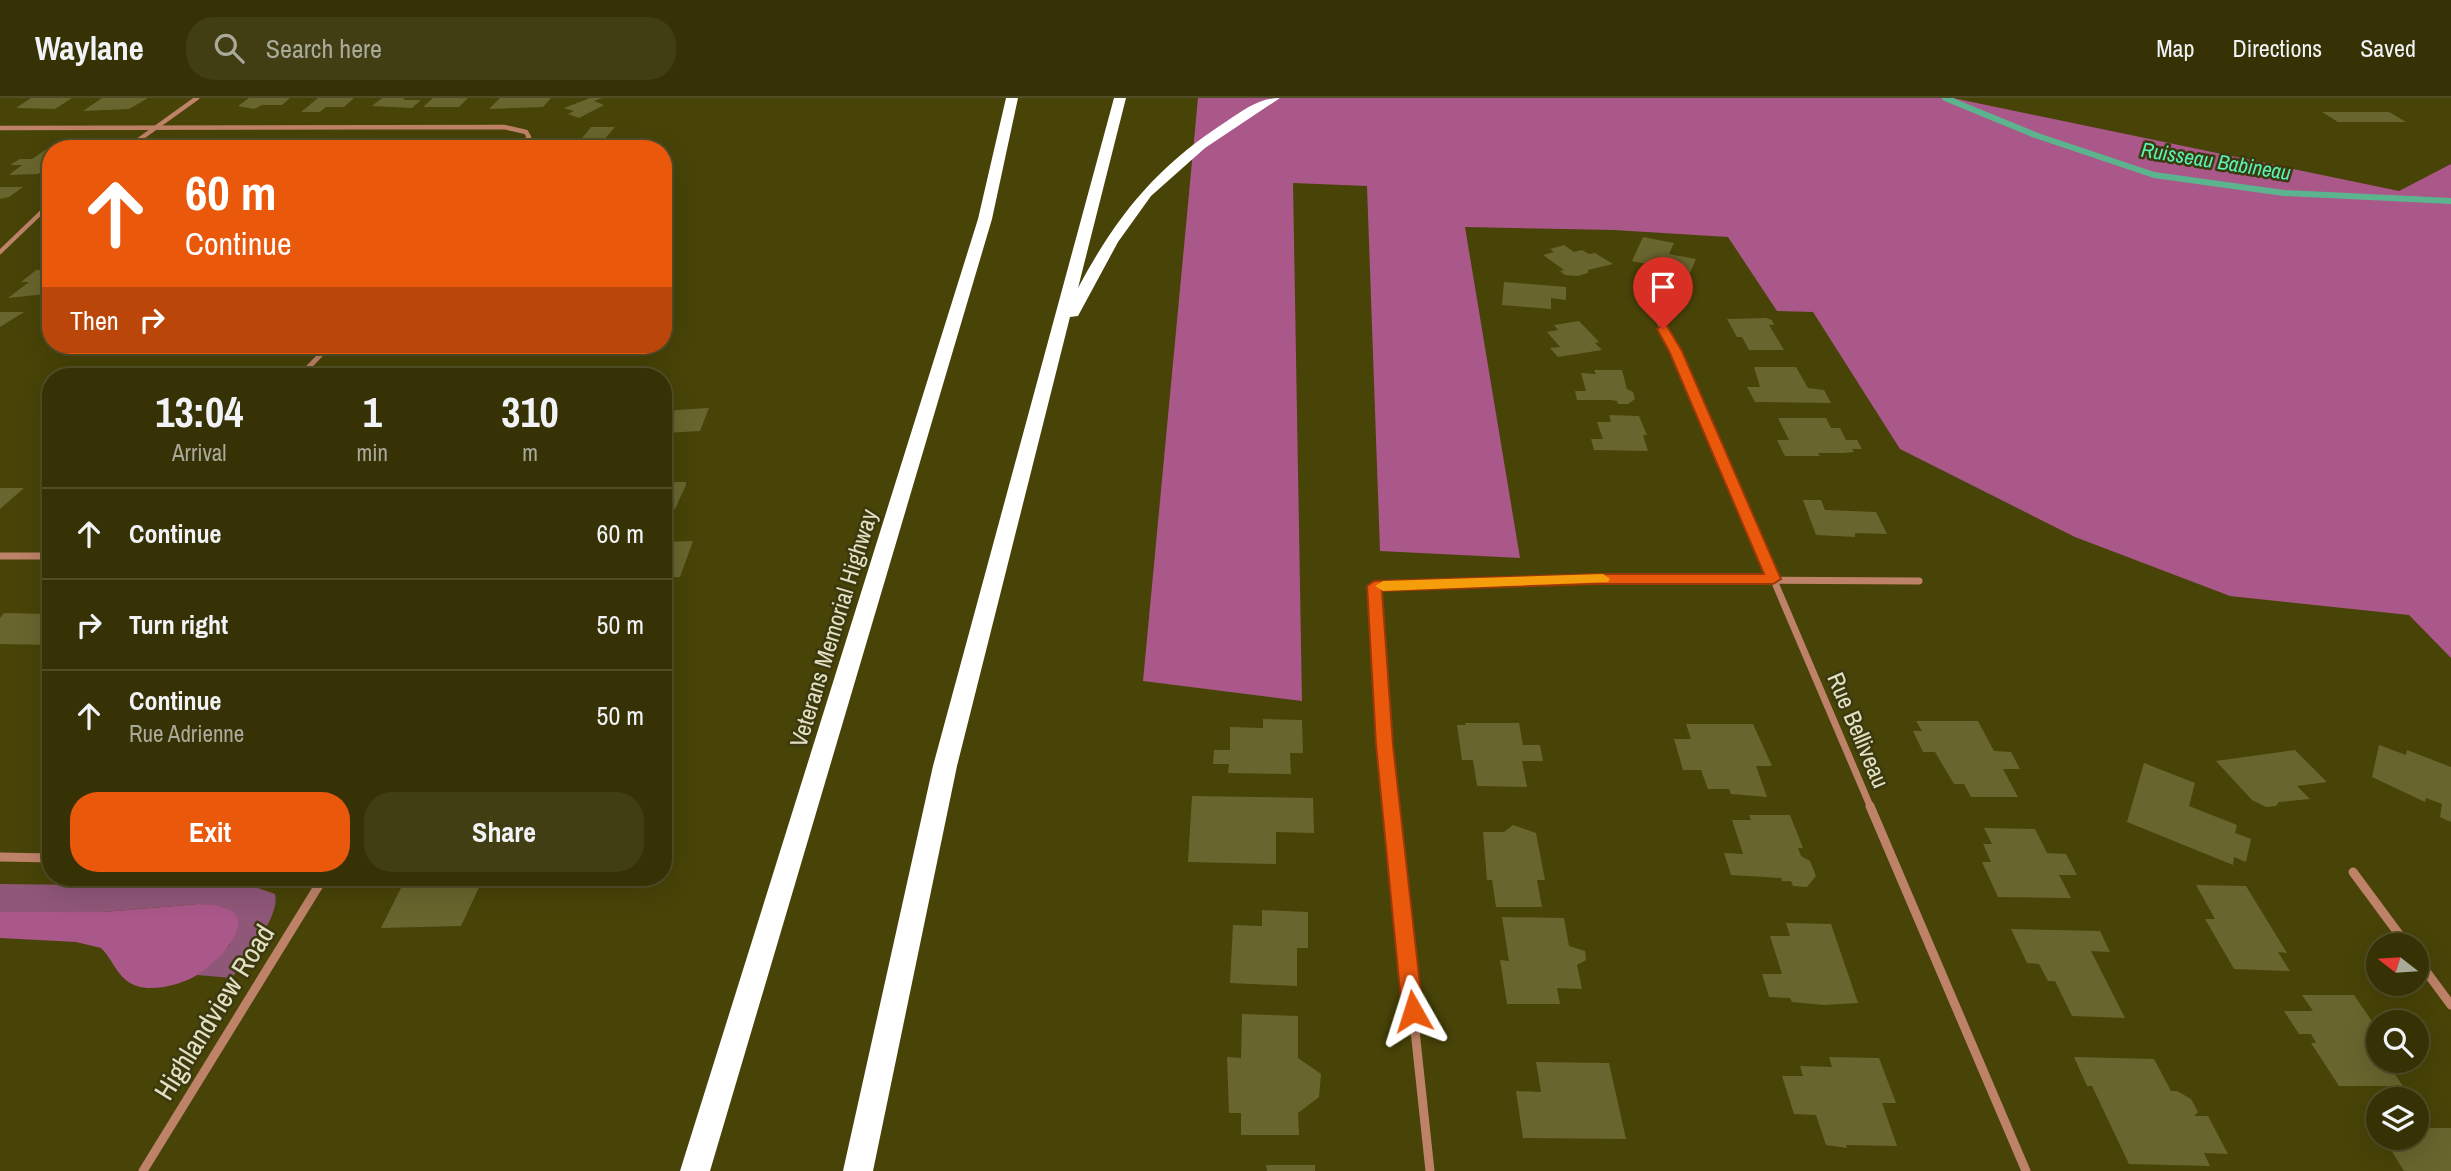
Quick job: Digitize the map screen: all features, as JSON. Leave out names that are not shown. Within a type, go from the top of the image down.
[{"type":"highway","name":"Veterans Memorial Highway","points":[[695,1171],[985,219],[1012,98]]},
{"type":"highway","points":[[858,1171],[945,766],[1120,98]]},
{"type":"highway","points":[[1057,339],[1116,235],[1158,180],[1213,135],[1274,98]]},
{"type":"street","points":[[138,140],[197,98]]},
{"type":"street","points":[[0,128],[504,127],[527,132],[529,136],[525,140]]},
{"type":"street","points":[[0,252],[42,212]]},
{"type":"street","name":"Rue Belliveau","points":[[1650,307],[1676,351],[2026,1171]]},
{"type":"street","points":[[308,368],[321,354]]},
{"type":"street","points":[[0,556],[42,556]]},
{"type":"street","points":[[1430,1171],[1385,745],[1374,586],[1596,579],[1919,581]]},
{"type":"street","points":[[0,857],[42,859]]},
{"type":"street","points":[[2353,872],[2398,933]]},
{"type":"street","name":"Highlandview Road","points":[[143,1171],[318,886]]},
{"type":"street","points":[[2429,975],[2451,1005]]},
{"type":"shaded area","points":[[1198,98],[1953,98],[2399,191],[2451,164],[2451,658],[2409,615],[2230,596],[2075,537],[1900,449],[1813,312],[1777,311],[1728,237],[1614,230],[1465,227],[1520,558],[1380,551],[1367,186],[1293,183],[1302,701],[1143,681]]},
{"type":"shaded area","points":[[0,884],[255,887],[275,894],[273,914],[261,937],[232,978],[197,975],[230,945],[226,908],[199,904],[104,912],[0,912]]},
{"type":"shaded area","points":[[199,904],[223,907],[235,914],[238,921],[233,939],[220,956],[199,974],[177,984],[160,987],[144,988],[131,983],[121,975],[101,948],[76,942],[0,938],[0,912],[104,912]]},
{"type":"building","points":[[31,98],[72,98],[55,109],[16,108]]},
{"type":"building","points":[[102,98],[148,98],[129,109],[83,111]]},
{"type":"building","points":[[249,98],[290,98],[282,105],[262,105],[254,109],[238,106]]},
{"type":"building","points":[[318,98],[354,98],[344,107],[326,107],[320,112],[301,112]]},
{"type":"building","points":[[382,98],[421,100],[412,108],[372,106]]},
{"type":"building","points":[[433,98],[468,98],[459,107],[423,107]]},
{"type":"building","points":[[500,98],[551,98],[543,107],[489,109]]},
{"type":"building","points":[[590,98],[602,98],[594,101],[604,105],[579,118],[568,114],[574,111],[564,108]]},
{"type":"building","points":[[2322,112],[2389,112],[2406,122],[2338,122]]},
{"type":"building","points":[[591,127],[615,127],[604,140],[581,140]]},
{"type":"building","points":[[42,152],[42,171],[38,174],[9,175],[22,165],[10,165],[20,159],[32,159]]},
{"type":"building","points":[[0,187],[23,187],[9,197],[0,199]]},
{"type":"building","points":[[1643,237],[1674,243],[1669,254],[1696,259],[1690,273],[1632,261]]},
{"type":"building","points":[[1564,245],[1574,252],[1582,250],[1589,254],[1595,253],[1613,264],[1588,270],[1588,273],[1578,276],[1565,275],[1560,271],[1564,270],[1543,255],[1554,252],[1550,249]]},
{"type":"building","points":[[36,270],[42,270],[42,294],[8,298],[29,282],[21,282]]},
{"type":"building","points":[[1504,282],[1566,287],[1566,300],[1551,298],[1551,309],[1502,305]]},
{"type":"building","points":[[0,312],[24,312],[0,327]]},
{"type":"building","points":[[1727,319],[1772,320],[1774,325],[1769,325],[1784,350],[1749,350],[1742,337],[1737,337]]},
{"type":"building","points":[[1579,321],[1599,342],[1595,343],[1602,350],[1558,357],[1550,348],[1560,347],[1547,332],[1558,330],[1554,325]]},
{"type":"building","points":[[224,354],[260,354],[259,355]]},
{"type":"building","points":[[406,354],[437,354],[435,356],[404,356]]},
{"type":"building","points":[[1754,367],[1796,367],[1808,388],[1824,390],[1831,403],[1755,402],[1747,387],[1760,387]]},
{"type":"building","points":[[1594,370],[1622,370],[1627,389],[1633,392],[1635,399],[1628,404],[1618,404],[1617,401],[1611,400],[1577,400],[1575,391],[1586,391],[1581,373],[1596,374]]},
{"type":"building","points":[[709,408],[700,431],[672,433],[675,410]]},
{"type":"building","points":[[1609,415],[1639,416],[1647,435],[1643,435],[1648,451],[1594,450],[1591,439],[1603,439],[1597,422],[1611,422]]},
{"type":"building","points":[[1778,418],[1826,418],[1831,428],[1840,428],[1846,440],[1857,440],[1862,449],[1852,449],[1854,452],[1844,453],[1818,453],[1820,456],[1785,456],[1777,440],[1789,440]]},
{"type":"building","points":[[672,482],[686,482],[686,485],[675,509],[672,509]]},
{"type":"building","points":[[0,488],[24,488],[0,509]]},
{"type":"building","points":[[1803,500],[1821,500],[1825,510],[1876,512],[1887,534],[1855,533],[1855,537],[1816,535]]},
{"type":"building","points":[[693,541],[680,577],[672,577],[672,542]]},
{"type":"building","points":[[4,613],[42,614],[42,645],[0,644],[0,618]]},
{"type":"building","points":[[1263,719],[1302,720],[1303,753],[1290,753],[1291,774],[1228,773],[1229,764],[1213,764],[1214,750],[1230,750],[1230,727],[1263,728]]},
{"type":"building","points":[[1916,721],[1978,721],[1994,751],[2011,752],[2020,769],[2003,769],[2018,797],[1971,797],[1964,784],[1954,784],[1935,752],[1923,752],[1913,731],[1922,731]]},
{"type":"building","points":[[1465,723],[1519,723],[1523,745],[1540,745],[1543,761],[1522,761],[1527,787],[1477,786],[1473,760],[1462,760],[1457,725],[1466,725]]},
{"type":"building","points":[[1686,724],[1753,724],[1772,766],[1756,766],[1767,797],[1731,794],[1729,789],[1708,789],[1701,770],[1683,770],[1674,739],[1691,739]]},
{"type":"building","points":[[2379,745],[2406,755],[2407,750],[2451,767],[2451,822],[2440,817],[2442,804],[2426,798],[2425,802],[2372,777]]},
{"type":"building","points":[[2295,750],[2327,782],[2297,786],[2310,799],[2279,802],[2276,806],[2266,807],[2252,800],[2216,761]]},
{"type":"building","points":[[2144,763],[2195,783],[2189,806],[2237,825],[2235,833],[2251,839],[2246,862],[2234,857],[2233,865],[2127,822]]},
{"type":"building","points":[[1192,796],[1313,798],[1314,833],[1276,832],[1276,864],[1188,862]]},
{"type":"building","points":[[1749,815],[1790,815],[1803,848],[1798,848],[1801,856],[1810,861],[1816,876],[1807,887],[1793,886],[1791,881],[1782,881],[1781,878],[1731,875],[1724,853],[1743,854],[1732,820],[1751,820]]},
{"type":"building","points":[[1513,825],[1536,833],[1545,880],[1537,880],[1542,907],[1496,907],[1492,880],[1487,880],[1483,832],[1504,832]]},
{"type":"building","points":[[1984,828],[2035,829],[2047,853],[2066,854],[2077,875],[2059,875],[2071,898],[1998,897],[1982,862],[1991,862],[1983,844],[1992,844]]},
{"type":"building","points":[[2196,885],[2246,886],[2287,953],[2278,952],[2290,971],[2234,969],[2205,919],[2215,919]]},
{"type":"building","points":[[402,886],[480,886],[461,926],[381,928]]},
{"type":"building","points":[[1262,910],[1308,912],[1308,948],[1297,948],[1297,986],[1230,983],[1233,925],[1262,926]]},
{"type":"building","points":[[1502,917],[1564,918],[1569,946],[1585,951],[1586,960],[1577,965],[1582,989],[1557,988],[1560,1004],[1507,1004],[1500,960],[1509,961]]},
{"type":"building","points":[[1786,923],[1831,924],[1858,1003],[1824,1005],[1769,997],[1762,974],[1782,974],[1770,936],[1790,936]]},
{"type":"building","points":[[2011,929],[2100,931],[2110,952],[2091,951],[2125,1018],[2072,1016],[2055,981],[2048,981],[2039,964],[2027,963]]},
{"type":"building","points":[[2302,995],[2354,995],[2366,1012],[2366,1073],[2394,1073],[2403,1086],[2339,1086],[2311,1043],[2316,1043],[2311,1034],[2299,1034],[2284,1011],[2313,1011]]},
{"type":"building","points":[[1242,1014],[1298,1016],[1298,1058],[1321,1074],[1319,1097],[1298,1113],[1299,1135],[1241,1135],[1241,1113],[1229,1113],[1227,1057],[1241,1058]]},
{"type":"building","points":[[1829,1057],[1879,1058],[1896,1103],[1882,1103],[1897,1146],[1846,1145],[1847,1148],[1826,1145],[1816,1115],[1794,1114],[1782,1076],[1803,1076],[1800,1066],[1832,1067]]},
{"type":"building","points":[[2074,1057],[2154,1059],[2171,1091],[2177,1091],[2191,1099],[2198,1112],[2194,1116],[2208,1116],[2228,1154],[2204,1153],[2210,1166],[2129,1164],[2092,1086],[2087,1086]]},
{"type":"building","points":[[1536,1062],[1609,1063],[1626,1139],[1523,1138],[1516,1091],[1541,1092]]},
{"type":"building","points":[[2429,1128],[2451,1128],[2451,1171],[2404,1171],[2391,1150],[2429,1150]]},
{"type":"building","points":[[1266,1165],[1315,1165],[1315,1171],[1267,1171]]},
{"type":"waterway","name":"Ruisseau Babineau","points":[[1945,98],[2035,135],[2154,175],[2284,193],[2451,201]]},
{"type":"slow traffic","points":[[1383,586],[1603,579]]},
{"type":"route","points":[[1413,1011],[1385,745],[1374,586],[1596,579],[1773,579],[1676,351],[1663,329]]}]
